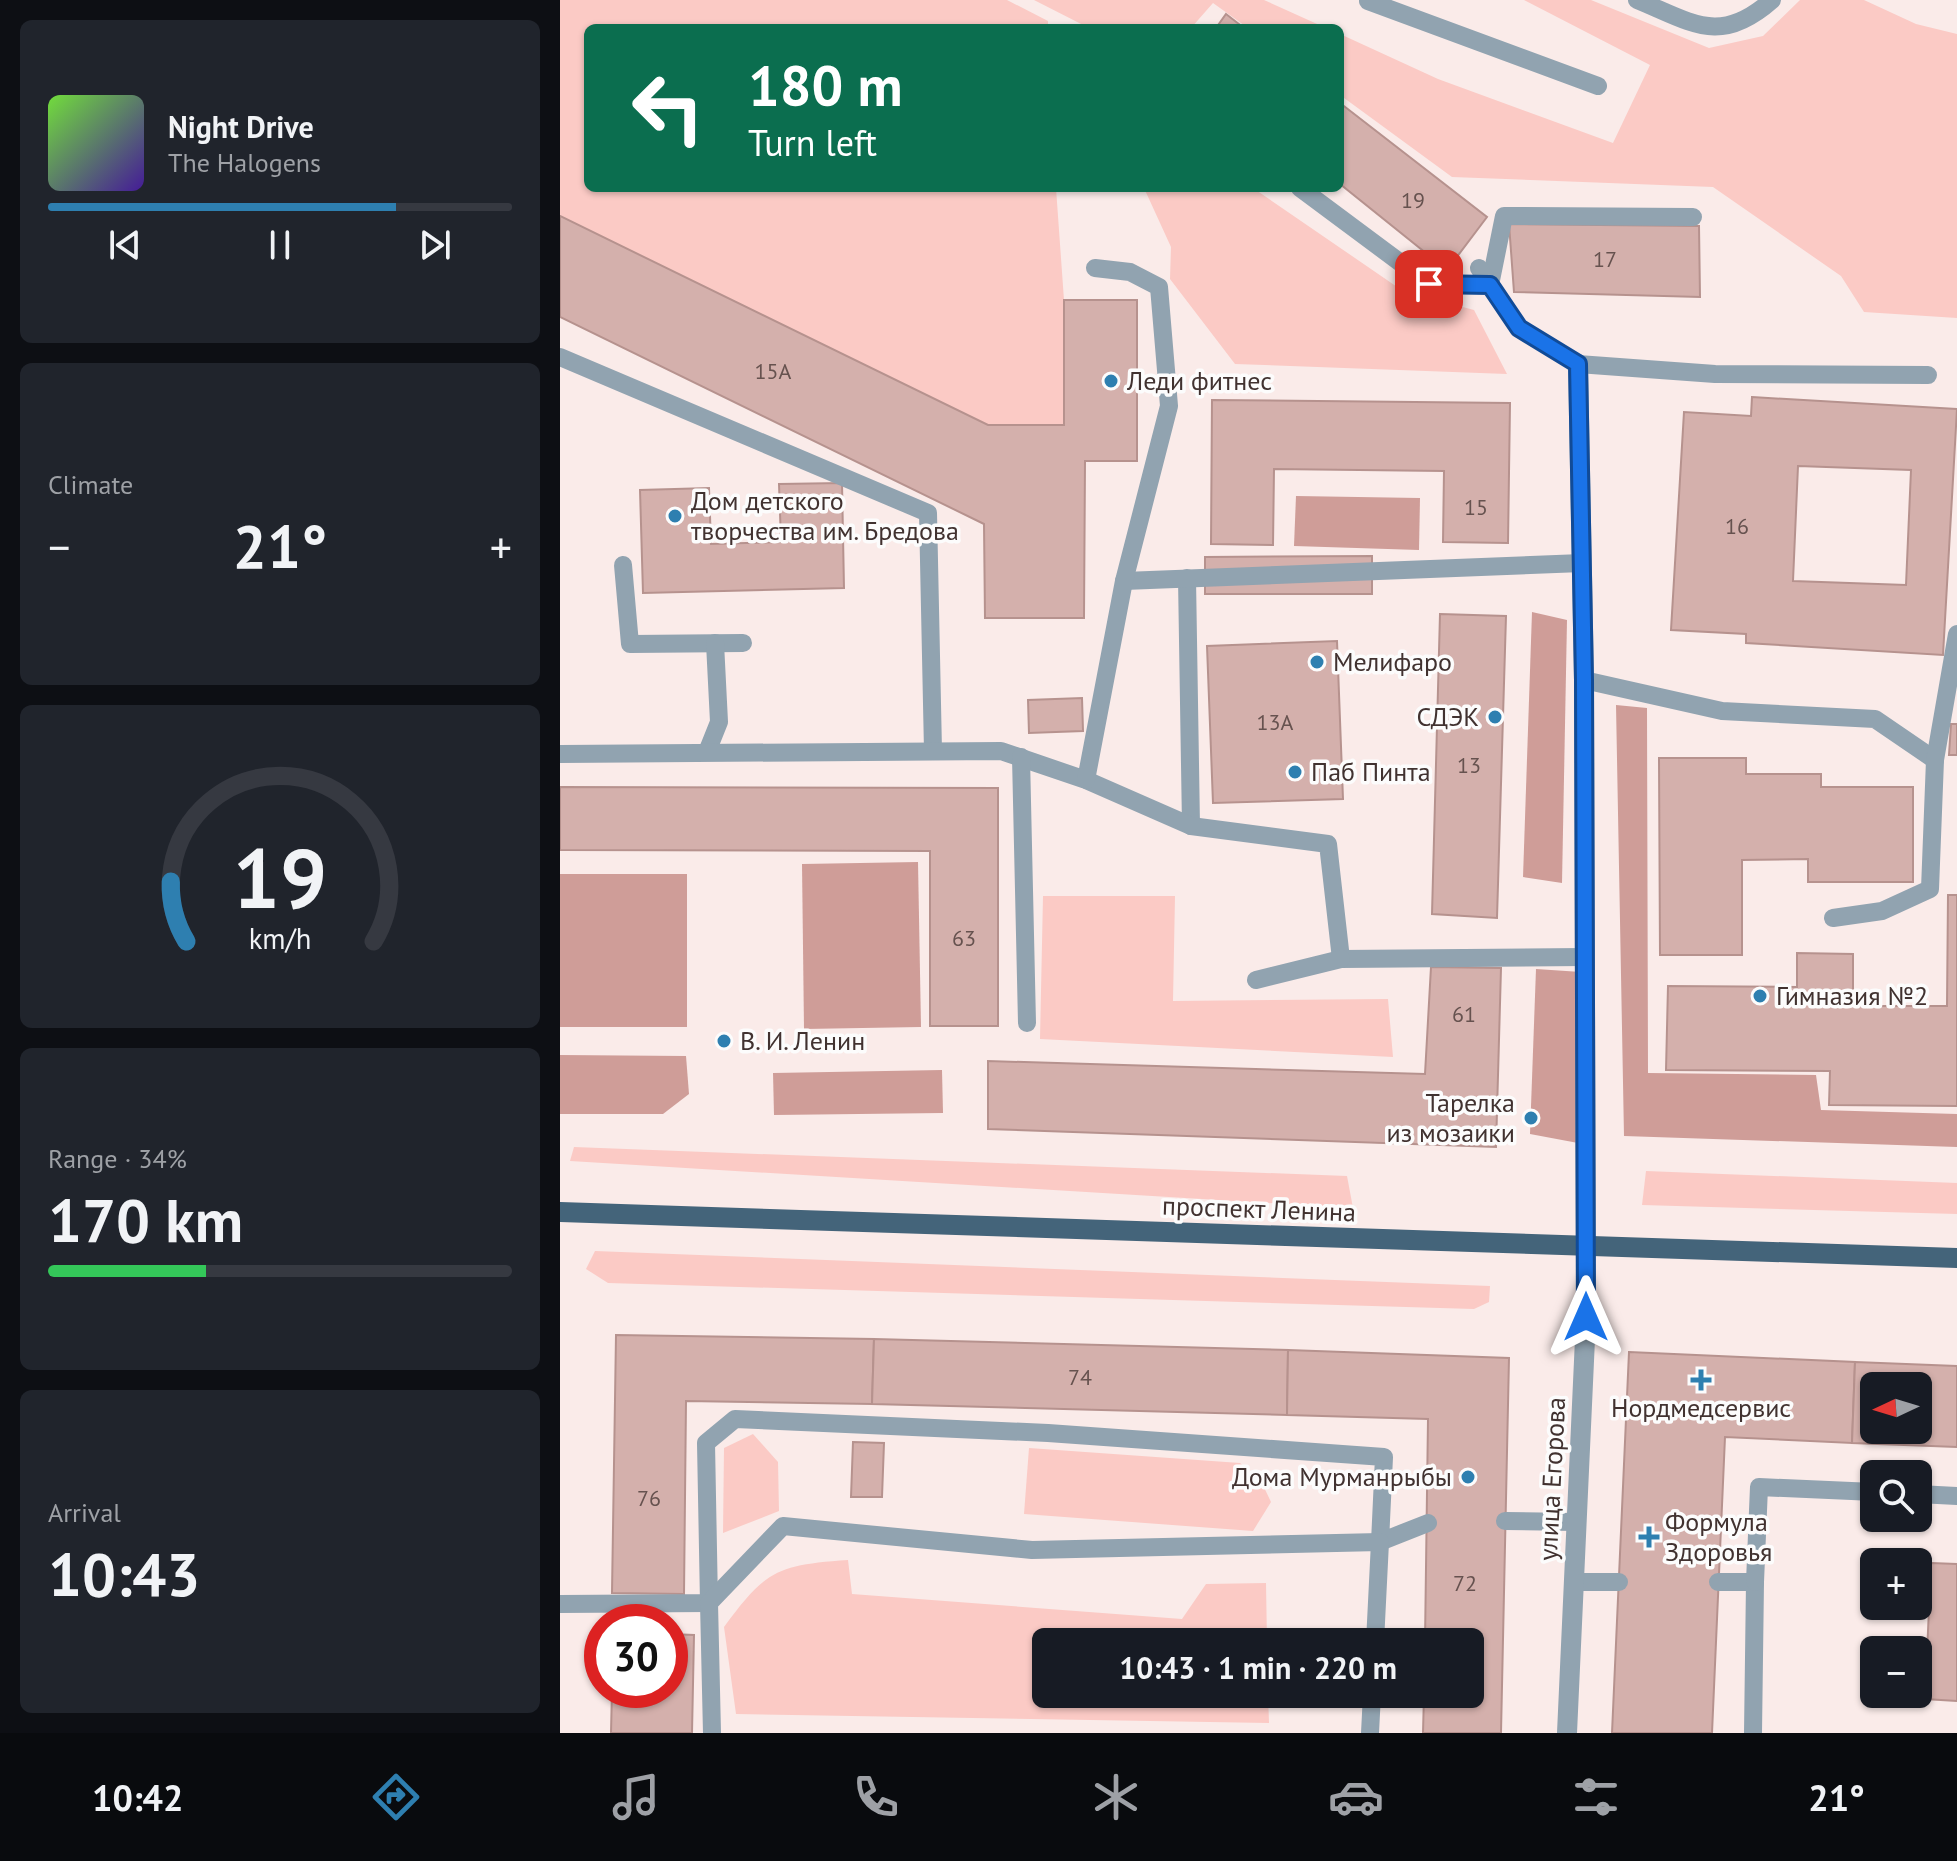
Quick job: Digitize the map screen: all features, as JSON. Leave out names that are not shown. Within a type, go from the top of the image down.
[{"type":"main road","name":"проспект Ленина","points":[[560,1212],[1957,1258]]},
{"type":"street","name":"улица Егорова","points":[[1567,1733],[1586,1317],[1584,680],[1578,364]]},
{"type":"lane","points":[[1368,0],[1598,86]]},
{"type":"lane","points":[[1637,0],[1720,30],[1751,19],[1772,0]]},
{"type":"lane","points":[[1305,192],[1429,284],[1490,285]]},
{"type":"lane","points":[[1490,285],[1504,216],[1693,217]]},
{"type":"lane","points":[[1086,780],[1124,581],[1169,406],[1159,287],[1130,272],[1095,268]]},
{"type":"lane","points":[[1479,268],[1519,328],[1578,364],[1715,374],[1928,375]]},
{"type":"lane","points":[[560,357],[928,513],[933,751]]},
{"type":"lane","points":[[1124,581],[1582,563]]},
{"type":"lane","points":[[623,565],[630,644],[743,643]]},
{"type":"lane","points":[[1187,578],[1191,826]]},
{"type":"lane","points":[[1833,918],[1882,911],[1930,889],[1935,760],[1957,634]]},
{"type":"lane","points":[[707,752],[719,722],[715,643]]},
{"type":"lane","points":[[1584,680],[1722,711],[1875,719],[1935,760]]},
{"type":"lane","points":[[560,754],[1001,751],[1086,780],[1191,826],[1328,844],[1341,959]]},
{"type":"lane","points":[[1021,757],[1027,1023]]},
{"type":"lane","points":[[1256,980],[1341,959],[1584,957]]},
{"type":"lane","points":[[712,1733],[706,1443],[735,1419],[1048,1433],[1384,1457],[1376,1628]]},
{"type":"lane","points":[[1753,1733],[1759,1487],[1860,1491]]},
{"type":"lane","points":[[1932,1495],[1957,1496]]},
{"type":"lane","points":[[1505,1521],[1576,1522]]},
{"type":"lane","points":[[560,1604],[709,1603],[783,1526],[1032,1550],[1380,1542],[1428,1523]]},
{"type":"lane","points":[[1574,1582],[1619,1582]]},
{"type":"lane","points":[[1718,1582],[1755,1582]]},
{"type":"lane","points":[[1370,1733],[1371,1708]]},
{"type":"shaded area","points":[[560,0],[1007,0],[1048,21],[1048,24],[584,24],[584,192],[1056,192],[1064,300],[1064,425],[988,425],[560,216]]},
{"type":"shaded area","points":[[1034,0],[1264,0],[1317,24],[1242,24],[1213,3],[1195,24],[1081,24]]},
{"type":"shaded area","points":[[1524,0],[1591,0],[1709,48],[1763,36],[1800,0],[1864,0],[1916,24],[1957,34],[1957,318],[1864,312],[1841,276],[1713,187],[1452,177],[1344,98],[1344,36],[1438,79],[1613,143],[1650,65]]},
{"type":"shaded area","points":[[1146,192],[1259,192],[1403,291],[1474,310],[1507,374],[1235,364],[1170,279],[1171,247]]},
{"type":"shaded area","points":[[1296,496],[1420,498],[1419,550],[1294,546]]},
{"type":"shaded area","points":[[1532,612],[1567,620],[1562,883],[1523,877]]},
{"type":"shaded area","points":[[1616,705],[1647,708],[1648,1073],[1816,1075],[1821,1110],[1957,1114],[1957,1147],[1624,1136]]},
{"type":"shaded area","points":[[918,862],[921,1027],[804,1029],[802,864]]},
{"type":"shaded area","points":[[560,874],[687,874],[687,1027],[560,1027]]},
{"type":"shaded area","points":[[1043,896],[1175,896],[1173,1001],[1388,999],[1393,1057],[1040,1039]]},
{"type":"shaded area","points":[[1536,969],[1581,972],[1578,1143],[1530,1134]]},
{"type":"shaded area","points":[[560,1055],[686,1056],[689,1094],[663,1114],[560,1114]]},
{"type":"shaded area","points":[[942,1070],[943,1113],[774,1115],[773,1073]]},
{"type":"shaded area","points":[[574,1147],[1347,1176],[1353,1208],[570,1161]]},
{"type":"shaded area","points":[[1646,1171],[1957,1183],[1957,1214],[1642,1205]]},
{"type":"shaded area","points":[[595,1251],[1490,1286],[1489,1302],[1474,1309],[608,1283],[586,1269]]},
{"type":"shaded area","points":[[753,1434],[778,1462],[779,1511],[723,1533],[724,1448]]},
{"type":"shaded area","points":[[1029,1448],[1240,1463],[1261,1481],[1271,1502],[1253,1531],[1024,1514]]},
{"type":"shaded area","points":[[848,1560],[852,1594],[1182,1619],[1206,1584],[1266,1583],[1267,1628],[1032,1628],[1032,1708],[1268,1708],[1269,1723],[736,1714],[724,1627],[763,1582],[789,1568]]},
{"type":"building","points":[[1226,14],[1239,24],[1219,24]]},
{"type":"building","points":[[1344,106],[1487,217],[1447,270],[1344,187]]},
{"type":"building","points":[[560,216],[988,425],[1064,425],[1064,300],[1137,300],[1137,461],[1085,461],[1084,618],[985,618],[984,524],[560,317]]},
{"type":"building","points":[[1509,224],[1699,226],[1700,297],[1514,292]]},
{"type":"building","points":[[1752,397],[1957,409],[1943,655],[1746,643],[1746,634],[1671,630],[1684,412],[1751,416]],"holes":[[[1798,466],[1911,470],[1906,585],[1793,581]]]},
{"type":"building","points":[[1212,400],[1510,403],[1508,543],[1443,542],[1444,471],[1274,469],[1273,545],[1211,544]]},
{"type":"building","name":"Дом детского творчества им. Бредова","points":[[842,483],[844,588],[643,593],[640,490],[709,488],[711,544],[781,542],[779,484]]},
{"type":"building","points":[[1372,556],[1372,594],[1205,594],[1205,557]]},
{"type":"building","points":[[1440,614],[1506,616],[1497,918],[1432,914]]},
{"type":"building","points":[[1337,641],[1343,799],[1213,803],[1207,646]]},
{"type":"building","points":[[1082,698],[1083,731],[1029,733],[1028,700]]},
{"type":"building","points":[[1951,724],[1957,724],[1957,755],[1949,755]]},
{"type":"building","points":[[1659,758],[1746,758],[1746,774],[1821,774],[1821,787],[1913,787],[1913,882],[1808,882],[1808,859],[1742,860],[1742,955],[1660,955]]},
{"type":"building","points":[[560,787],[998,788],[998,1026],[930,1026],[930,851],[560,850]]},
{"type":"building","name":"Гимназия №2","points":[[1948,895],[1957,895],[1957,1106],[1829,1105],[1830,1071],[1666,1070],[1668,986],[1797,987],[1797,953],[1853,954],[1853,1006],[1947,1006]]},
{"type":"building","points":[[1431,967],[1501,968],[1496,1147],[988,1129],[988,1061],[1425,1074]]},
{"type":"building","points":[[616,1335],[874,1339],[872,1404],[686,1401],[684,1594],[612,1593]]},
{"type":"building","points":[[874,1339],[1288,1350],[1287,1415],[872,1404]]},
{"type":"building","points":[[1288,1350],[1509,1358],[1501,1733],[1423,1733],[1424,1708],[1484,1708],[1484,1628],[1425,1628],[1428,1419],[1287,1415]]},
{"type":"building","points":[[1629,1352],[1855,1362],[1852,1443],[1725,1437],[1712,1733],[1612,1733]]},
{"type":"building","points":[[1855,1362],[1957,1366],[1957,1447],[1878,1444],[1932,1444],[1932,1372],[1860,1372],[1860,1443],[1852,1443]]},
{"type":"building","points":[[853,1442],[884,1443],[882,1497],[851,1497]]},
{"type":"building","points":[[1932,1563],[1957,1564],[1957,1701],[1932,1699],[1932,1636],[1928,1636],[1928,1620],[1932,1620]]},
{"type":"building","points":[[688,1635],[694,1635],[692,1733],[611,1733],[612,1708],[688,1708]]},
{"type":"place","name":"Леди фитнес","points":[[1111,381]]},
{"type":"place","name":"Дом детского творчества им. Бредова","points":[[675,516]]},
{"type":"place","name":"Мелифаро","points":[[1317,662]]},
{"type":"place","name":"СДЭК","points":[[1495,717]]},
{"type":"place","name":"Паб Пинта","points":[[1295,772]]},
{"type":"place","name":"Гимназия №2","points":[[1760,996]]},
{"type":"place","name":"В. И. Ленин","points":[[724,1041]]},
{"type":"place","name":"Тарелка из мозаики","points":[[1531,1118]]},
{"type":"place","name":"Нордмедсервис","points":[[1701,1380]]},
{"type":"place","name":"Дома Мурманрыбы","points":[[1468,1477]]},
{"type":"place","name":"Формула Здоровья","points":[[1649,1537]]},
{"type":"route","points":[[1429,284],[1490,285],[1519,328],[1578,364],[1584,680],[1586,1317]]}]
